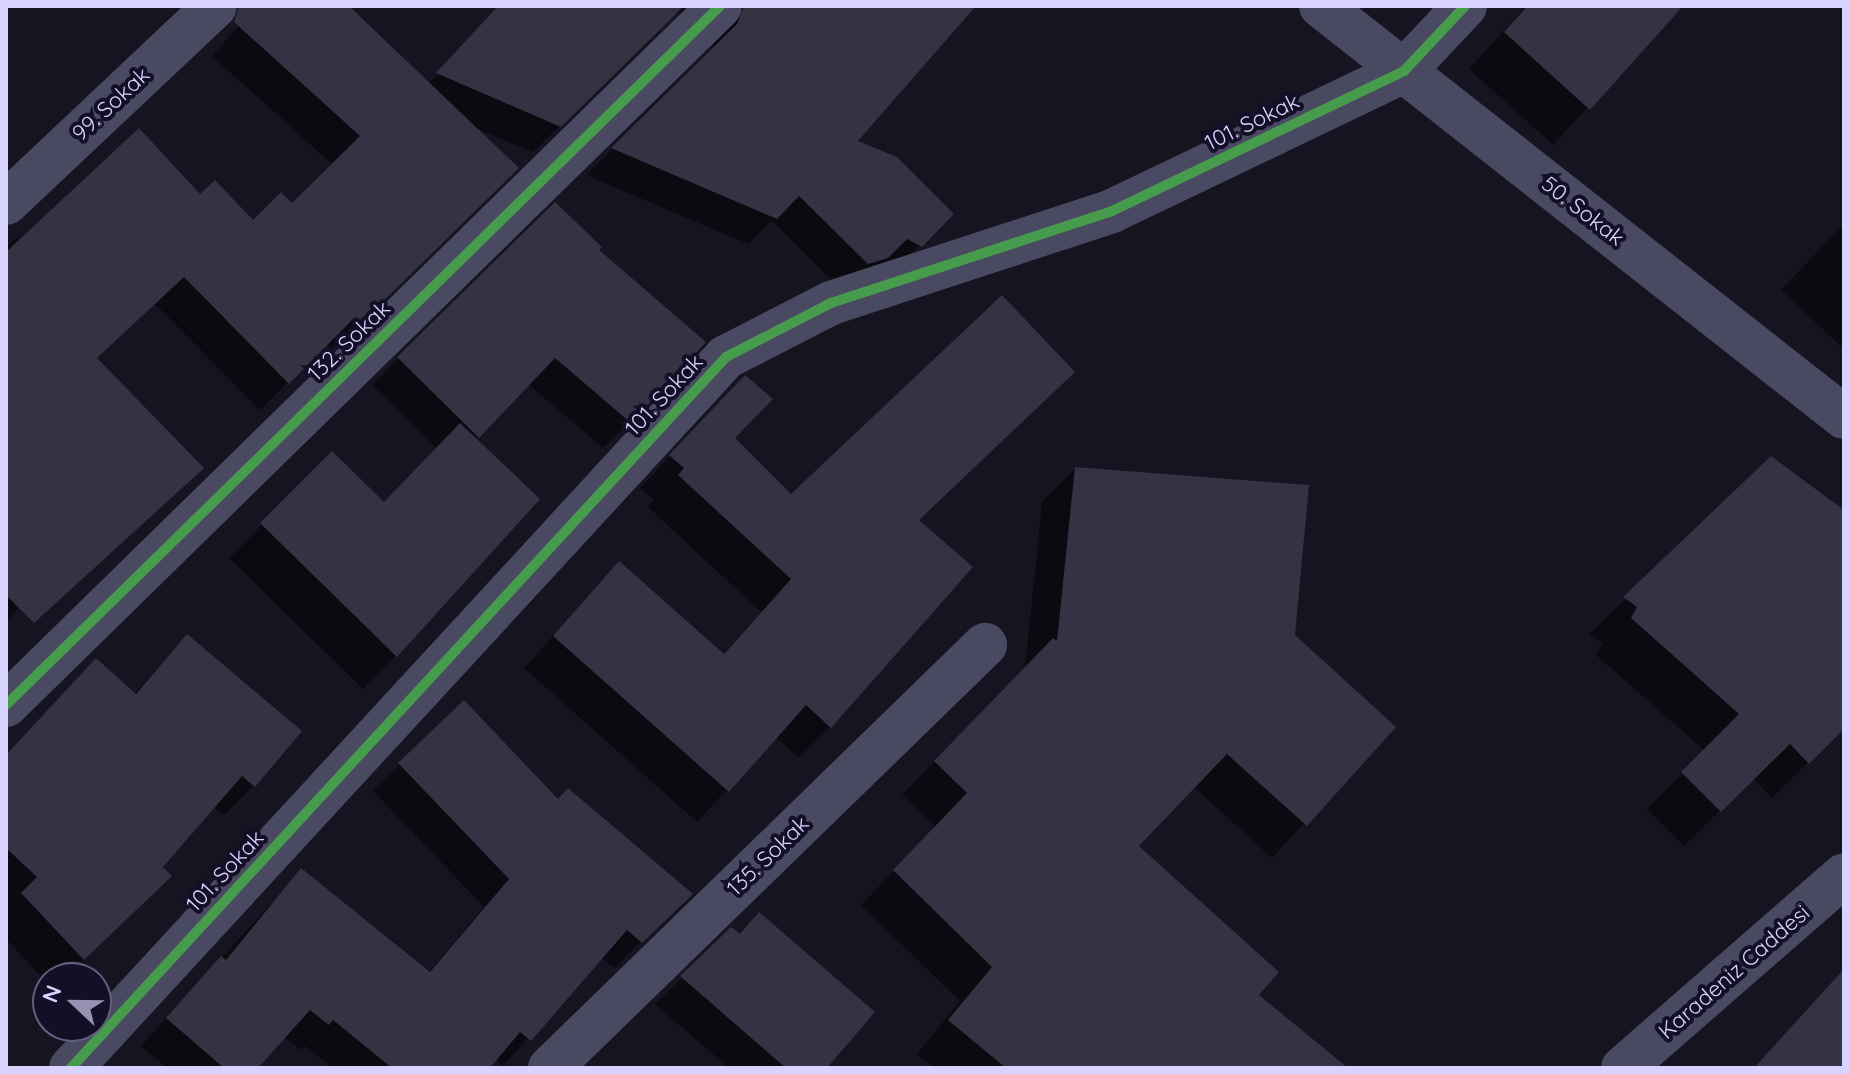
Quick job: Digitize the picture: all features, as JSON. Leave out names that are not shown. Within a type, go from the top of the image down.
[{"type":"street","name":"99. Sokak","points":[[6,203],[215,6]]},
{"type":"street","name":"132. Sokak","points":[[6,705],[720,6]]},
{"type":"street","name":"50. Sokak","points":[[1321,6],[1844,417]]},
{"type":"street","name":"101. Sokak","points":[[71,1068],[726,357],[831,303],[1112,211],[1404,71],[1465,6]]},
{"type":"street","name":"135. Sokak","points":[[550,1068],[985,645]]},
{"type":"street","name":"Karadeniz Caddesi","points":[[1623,1068],[1844,875]]},
{"type":"building","points":[[239,6],[349,6],[519,168],[361,323],[355,317],[289,384],[184,277],[97,358],[204,468],[34,623],[6,595],[6,252],[139,128],[200,194],[215,180],[253,220],[281,192],[292,203],[360,136],[234,22]]},
{"type":"building","points":[[498,6],[684,6],[561,127],[436,73]]},
{"type":"building","points":[[744,6],[976,6],[858,141],[897,157],[954,214],[922,247],[907,239],[888,258],[868,264],[799,196],[777,219],[611,148],[737,24]]},
{"type":"building","points":[[1527,6],[1683,6],[1590,110],[1504,32]]},
{"type":"building","points":[[555,202],[602,247],[599,250],[706,342],[631,423],[555,358],[479,438],[397,357]]},
{"type":"building","points":[[1002,295],[1075,372],[919,520],[973,567],[831,728],[806,705],[729,792],[553,636],[619,561],[724,654],[791,579],[678,475],[684,468],[669,455],[745,375],[773,399],[735,438],[791,494]]},
{"type":"building","points":[[460,423],[540,499],[397,657],[260,523],[332,451],[384,502]]},
{"type":"building","points":[[1771,456],[1844,510],[1844,729],[1809,764],[1790,744],[1721,812],[1681,772],[1739,714],[1631,618],[1637,607],[1623,597]]},
{"type":"building","points":[[1075,467],[1309,485],[1295,635],[1396,727],[1307,826],[1227,754],[1139,846],[1279,972],[1259,995],[1348,1068],[1006,1068],[948,1020],[992,967],[893,870],[967,793],[934,761],[1053,638],[1057,641]]},
{"type":"building","points":[[187,634],[302,731],[255,787],[242,776],[163,867],[172,876],[84,960],[21,893],[37,877],[6,848],[6,755],[96,658],[136,694]]},
{"type":"building","points":[[464,700],[558,799],[568,788],[693,894],[642,943],[627,930],[531,1041],[520,1032],[490,1068],[392,1068],[333,1020],[329,1025],[310,1010],[258,1068],[224,1068],[166,1018],[221,956],[226,960],[301,868],[430,972],[509,879],[398,763]]},
{"type":"building","points":[[759,912],[875,1012],[827,1068],[786,1068],[680,976],[731,927],[740,934]]},
{"type":"building","points":[[1844,969],[1844,1068],[1754,1068]]},
{"type":"cycle path","points":[[6,705],[720,6]]},
{"type":"cycle path","points":[[71,1068],[726,357],[831,303],[1112,211],[1404,71],[1465,6]]}]
